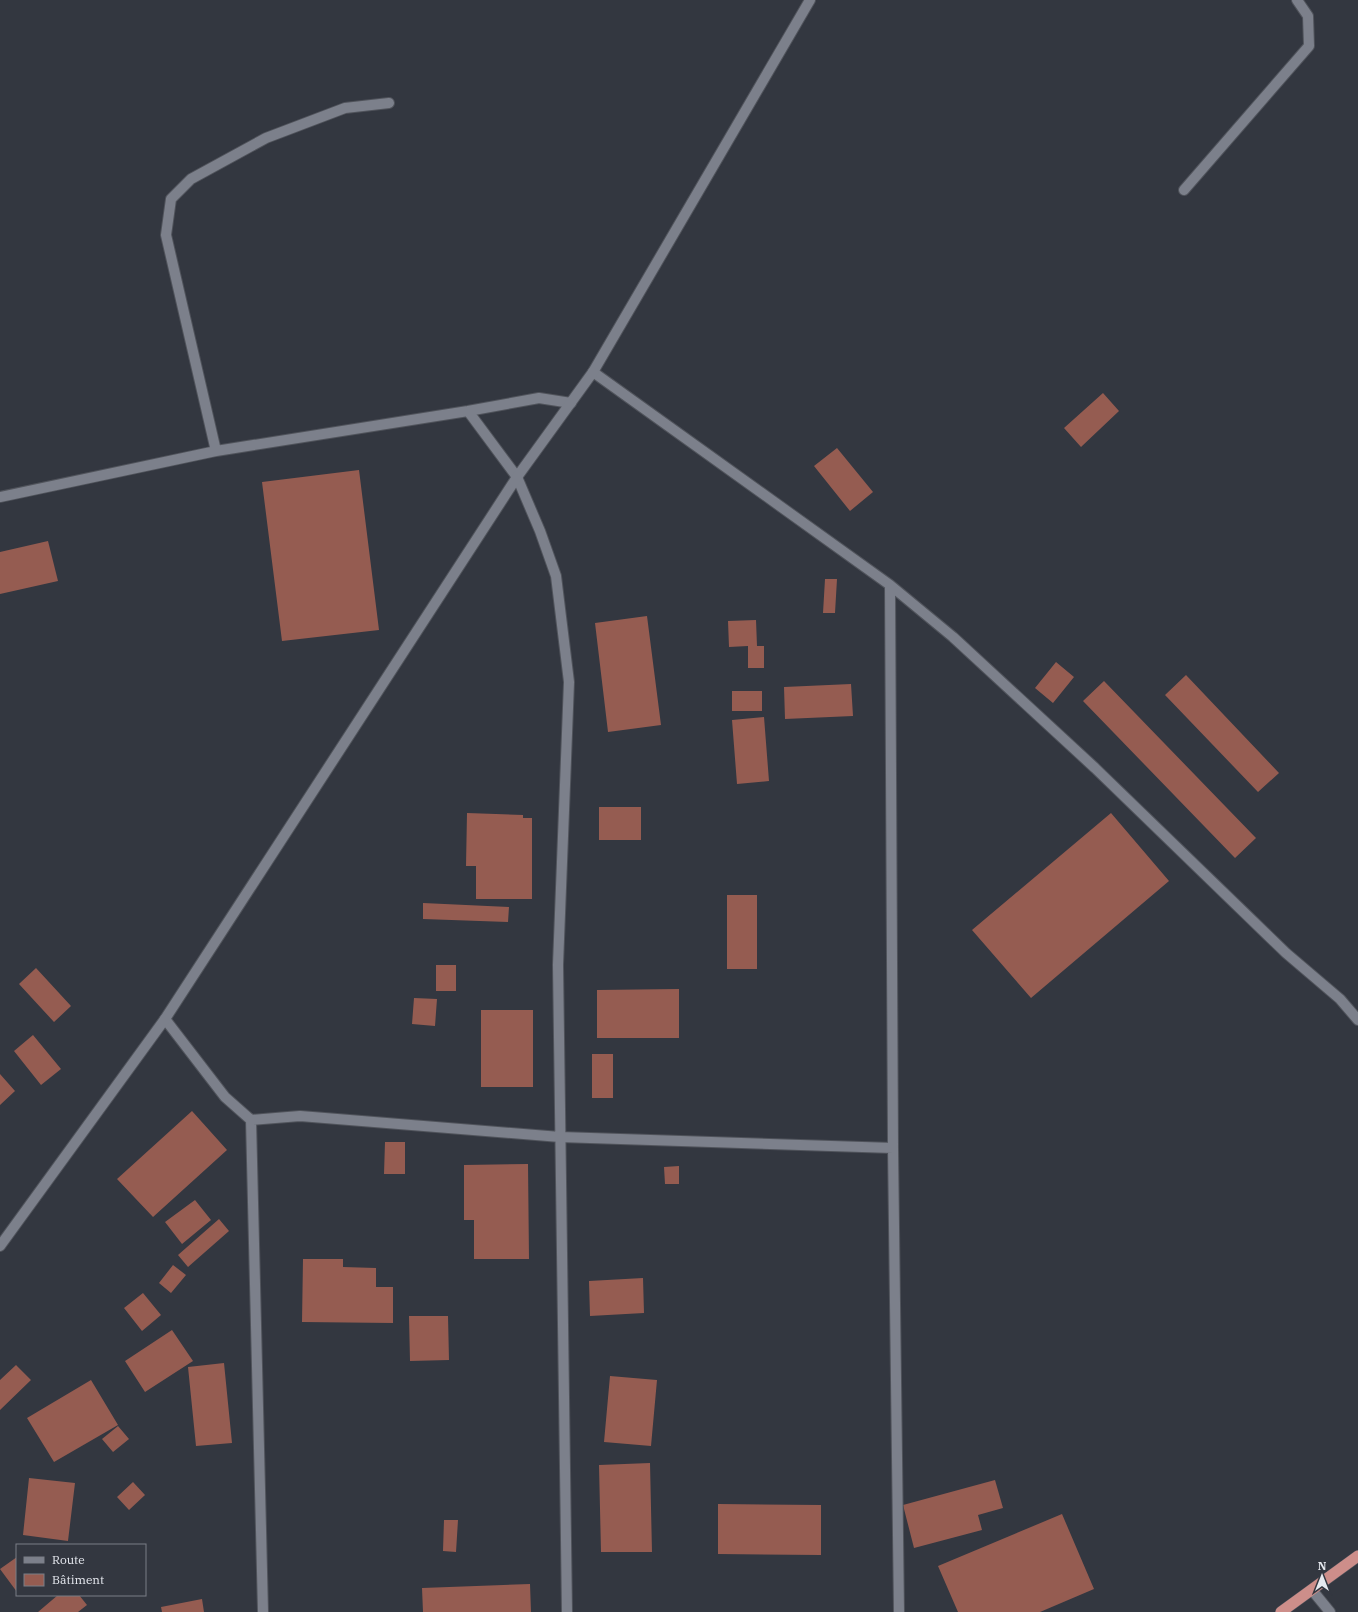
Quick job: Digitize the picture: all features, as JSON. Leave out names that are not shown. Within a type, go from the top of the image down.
[{"type":"highway","points":[[1281,1612],[1358,1556]]},
{"type":"street","points":[[0,1246],[165,1019],[517,478],[593,372],[810,0]]},
{"type":"street","points":[[1184,190],[1309,46],[1308,16],[1297,0]]},
{"type":"street","points":[[216,451],[166,235],[172,199],[191,179],[266,138],[345,108],[390,103]]},
{"type":"street","points":[[593,372],[890,585],[953,637],[1090,762],[1286,953],[1340,998],[1358,1020]]},
{"type":"street","points":[[0,497],[216,451],[468,411],[539,398],[571,403]]},
{"type":"street","points":[[468,411],[517,478],[540,531],[556,576],[569,682],[558,965],[567,1612]]},
{"type":"street","points":[[890,585],[899,1612]]},
{"type":"street","points":[[165,1019],[225,1097],[251,1120],[300,1116],[560,1137],[894,1148]]},
{"type":"street","points":[[251,1120],[264,1612]]},
{"type":"street","points":[[1312,1590],[1330,1612]]},
{"type":"building","points":[[1103,393],[1119,411],[1081,447],[1064,428]]},
{"type":"building","points":[[837,448],[873,492],[850,511],[814,466]]},
{"type":"building","points":[[359,470],[379,630],[282,641],[262,482]]},
{"type":"building","points":[[48,541],[58,581],[0,594],[0,552]]},
{"type":"building","points":[[825,579],[837,579],[835,613],[823,613]]},
{"type":"building","points":[[647,616],[661,725],[608,732],[595,623]]},
{"type":"building","points":[[756,620],[757,646],[764,646],[764,668],[748,668],[748,646],[729,647],[728,621]]},
{"type":"building","points":[[1056,662],[1074,677],[1053,703],[1035,688]]},
{"type":"building","points":[[1186,675],[1279,773],[1258,792],[1165,695]]},
{"type":"building","points":[[1104,681],[1256,838],[1235,858],[1083,701]]},
{"type":"building","points":[[851,684],[853,716],[785,719],[784,687]]},
{"type":"building","points":[[732,691],[762,691],[762,711],[732,711]]},
{"type":"building","points":[[764,717],[769,781],[737,784],[732,720]]},
{"type":"building","points":[[599,807],[641,807],[641,840],[599,840]]},
{"type":"building","points":[[467,813],[523,815],[523,818],[532,818],[532,899],[476,899],[476,866],[466,866]]},
{"type":"building","points":[[1111,813],[1169,881],[1031,998],[972,930]]},
{"type":"building","points":[[727,895],[757,895],[757,969],[727,969]]},
{"type":"building","points":[[423,903],[509,907],[508,922],[423,919]]},
{"type":"building","points":[[436,965],[456,965],[456,991],[436,991]]},
{"type":"building","points":[[36,968],[71,1006],[54,1022],[19,984]]},
{"type":"building","points":[[679,989],[679,1038],[597,1038],[597,990]]},
{"type":"building","points":[[414,998],[437,999],[435,1026],[412,1024]]},
{"type":"building","points":[[481,1010],[533,1010],[533,1087],[481,1087]]},
{"type":"building","points":[[33,1035],[61,1069],[41,1085],[14,1051]]},
{"type":"building","points":[[592,1054],[613,1054],[613,1098],[592,1098]]},
{"type":"building","points":[[0,1074],[15,1091],[0,1105]]},
{"type":"building","points":[[192,1111],[227,1150],[153,1217],[117,1179]]},
{"type":"building","points":[[385,1142],[405,1142],[405,1174],[384,1174]]},
{"type":"building","points":[[528,1164],[529,1259],[474,1259],[474,1220],[464,1220],[464,1165]]},
{"type":"building","points":[[679,1166],[679,1184],[665,1184],[664,1167]]},
{"type":"building","points":[[195,1200],[211,1220],[182,1244],[165,1222]]},
{"type":"building","points":[[219,1219],[229,1231],[188,1267],[178,1255]]},
{"type":"building","points":[[303,1259],[343,1259],[343,1267],[376,1268],[376,1287],[393,1287],[393,1323],[302,1322]]},
{"type":"building","points":[[173,1265],[186,1275],[171,1293],[159,1283]]},
{"type":"building","points":[[643,1278],[644,1313],[590,1316],[589,1281]]},
{"type":"building","points":[[143,1293],[161,1315],[142,1331],[124,1308]]},
{"type":"building","points":[[409,1316],[448,1316],[449,1360],[410,1361]]},
{"type":"building","points":[[172,1330],[193,1361],[145,1392],[125,1361]]},
{"type":"building","points":[[224,1363],[232,1443],[196,1446],[188,1367]]},
{"type":"building","points":[[16,1365],[31,1380],[0,1410],[0,1380]]},
{"type":"building","points":[[610,1376],[657,1380],[651,1446],[604,1442]]},
{"type":"building","points":[[91,1380],[118,1425],[54,1462],[27,1418]]},
{"type":"building","points":[[118,1426],[129,1439],[113,1452],[102,1439]]},
{"type":"building","points":[[650,1463],[652,1552],[601,1552],[599,1465]]},
{"type":"building","points":[[29,1478],[75,1483],[68,1541],[23,1535]]},
{"type":"building","points":[[995,1480],[1003,1508],[978,1515],[982,1530],[914,1548],[903,1505]]},
{"type":"building","points":[[133,1482],[145,1495],[129,1510],[117,1497]]},
{"type":"building","points":[[718,1504],[821,1505],[821,1555],[718,1554]]},
{"type":"building","points":[[1062,1514],[1094,1589],[1040,1612],[958,1612],[938,1566]]},
{"type":"building","points":[[444,1520],[458,1520],[456,1552],[443,1551]]},
{"type":"building","points":[[16,1558],[16,1591],[0,1569]]},
{"type":"building","points":[[530,1584],[531,1612],[423,1612],[422,1588]]},
{"type":"building","points":[[57,1596],[80,1596],[87,1605],[78,1612],[38,1612]]},
{"type":"building","points":[[202,1599],[204,1612],[162,1612],[161,1607]]}]
